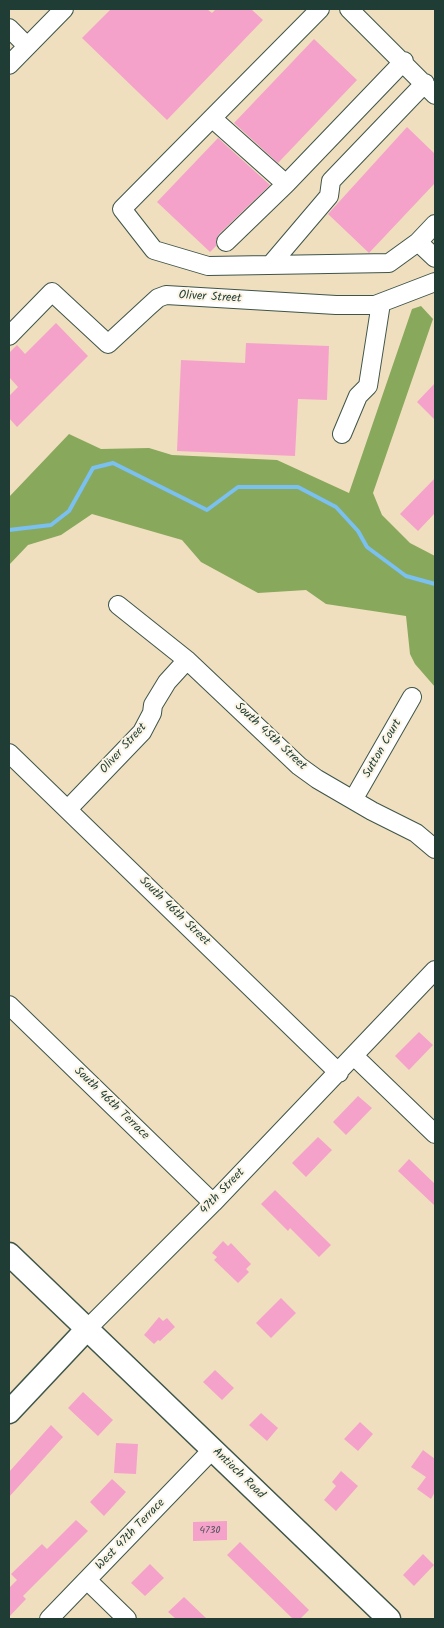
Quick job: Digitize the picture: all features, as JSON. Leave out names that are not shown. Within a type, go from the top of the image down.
[{"type":"main road","name":"Antioch Road","points":[[9,1254],[389,1619]]},
{"type":"main road","name":"47th Street","points":[[9,1412],[87,1329]]},
{"type":"street","points":[[320,9],[122,209],[154,250],[208,266],[272,263],[389,263],[418,242],[435,224]]},
{"type":"street","points":[[272,263],[329,196],[331,181],[430,89],[404,61],[349,9]]},
{"type":"street","points":[[9,65],[27,46],[52,13]]},
{"type":"street","points":[[9,28],[27,46]]},
{"type":"street","points":[[226,242],[286,184],[404,61]]},
{"type":"street","points":[[213,119],[286,184]]},
{"type":"street","points":[[418,242],[435,258]]},
{"type":"street","name":"Oliver Street","points":[[9,336],[52,292],[108,344],[153,302],[166,295],[336,305],[375,305],[435,282]]},
{"type":"street","points":[[342,434],[358,396],[368,386],[381,303]]},
{"type":"street","name":"South 45th Street","points":[[118,605],[187,660],[299,766],[353,800],[416,833],[435,849]]},
{"type":"street","name":"Oliver Street","points":[[68,809],[142,732],[150,719],[153,705],[166,682],[187,660]]},
{"type":"street","name":"Sutton Court","points":[[353,800],[412,698]]},
{"type":"street","name":"South 46th Street","points":[[9,752],[339,1073]]},
{"type":"street","name":"47th Street","points":[[87,1329],[355,1057],[435,970]]},
{"type":"street","name":"South 46th Terrace","points":[[9,1005],[213,1203]]},
{"type":"street","points":[[355,1057],[435,1134]]},
{"type":"street","name":"West 47th Terrace","points":[[49,1619],[212,1450]]},
{"type":"street","points":[[87,1580],[127,1619]]},
{"type":"green space","points":[[421,306],[433,319],[373,493],[382,515],[410,543],[435,556],[435,687],[415,664],[410,654],[406,616],[326,604],[306,590],[258,593],[201,562],[182,540],[92,514],[61,535],[28,545],[9,565],[9,497],[69,434],[101,449],[149,448],[172,455],[277,460],[349,493],[412,309]]},
{"type":"building","points":[[111,9],[207,9],[212,13],[216,9],[251,9],[263,20],[167,120],[82,38]]},
{"type":"building","points":[[314,39],[357,80],[278,163],[234,123]]},
{"type":"building","points":[[407,127],[435,154],[435,183],[369,253],[328,214]]},
{"type":"building","points":[[218,138],[270,185],[219,234],[216,246],[210,252],[157,202]]},
{"type":"building","points":[[56,323],[88,356],[17,427],[9,418],[9,396],[18,387],[9,377],[9,353],[17,345],[25,354]]},
{"type":"building","points":[[246,343],[329,346],[327,400],[298,399],[295,456],[177,451],[181,360],[245,363]]},
{"type":"building","points":[[435,383],[435,420],[417,402]]},
{"type":"building","points":[[435,478],[435,513],[418,531],[400,514]]},
{"type":"building","points":[[419,1032],[433,1045],[409,1070],[395,1056]]},
{"type":"building","points":[[358,1096],[372,1108],[346,1135],[333,1122]]},
{"type":"building","points":[[318,1137],[332,1150],[306,1177],[292,1163]]},
{"type":"building","points":[[409,1159],[435,1184],[435,1206],[398,1171]]},
{"type":"building","points":[[275,1190],[331,1245],[319,1257],[290,1228],[288,1231],[261,1204]]},
{"type":"building","points":[[223,1241],[228,1246],[231,1243],[251,1264],[246,1269],[249,1272],[238,1283],[214,1260],[217,1257],[212,1253]]},
{"type":"building","points":[[281,1298],[296,1313],[271,1338],[256,1323]]},
{"type":"building","points":[[159,1317],[163,1321],[167,1318],[175,1327],[154,1344],[144,1335]]},
{"type":"building","points":[[215,1370],[234,1388],[222,1400],[203,1382]]},
{"type":"building","points":[[83,1392],[113,1420],[98,1436],[68,1408]]},
{"type":"building","points":[[261,1413],[278,1428],[267,1441],[249,1425]]},
{"type":"building","points":[[360,1422],[373,1434],[358,1451],[344,1439]]},
{"type":"building","points":[[51,1425],[63,1437],[9,1497],[9,1472]]},
{"type":"building","points":[[116,1443],[138,1444],[136,1474],[114,1473]]},
{"type":"building","points":[[423,1450],[435,1459],[435,1492],[431,1499],[417,1489],[426,1477],[411,1467]]},
{"type":"building","points":[[341,1471],[358,1486],[336,1511],[324,1500],[336,1486],[332,1482]]},
{"type":"building","points":[[112,1479],[126,1492],[104,1516],[90,1502]]},
{"type":"building","points":[[76,1520],[88,1531],[23,1596],[26,1599],[9,1617],[9,1588],[17,1580],[11,1574],[42,1544],[47,1549]]},
{"type":"building","points":[[227,1521],[227,1540],[193,1541],[193,1522]]},
{"type":"building","points":[[240,1542],[309,1610],[300,1619],[293,1619],[227,1555]]},
{"type":"building","points":[[423,1554],[434,1565],[414,1586],[403,1575]]},
{"type":"building","points":[[150,1564],[164,1578],[145,1596],[131,1583]]},
{"type":"building","points":[[184,1597],[207,1619],[176,1619],[168,1612]]},
{"type":"waterway","points":[[9,530],[51,525],[69,511],[93,468],[113,463],[207,510],[238,487],[298,487],[336,507],[358,531],[367,547],[406,576],[435,584]]}]
